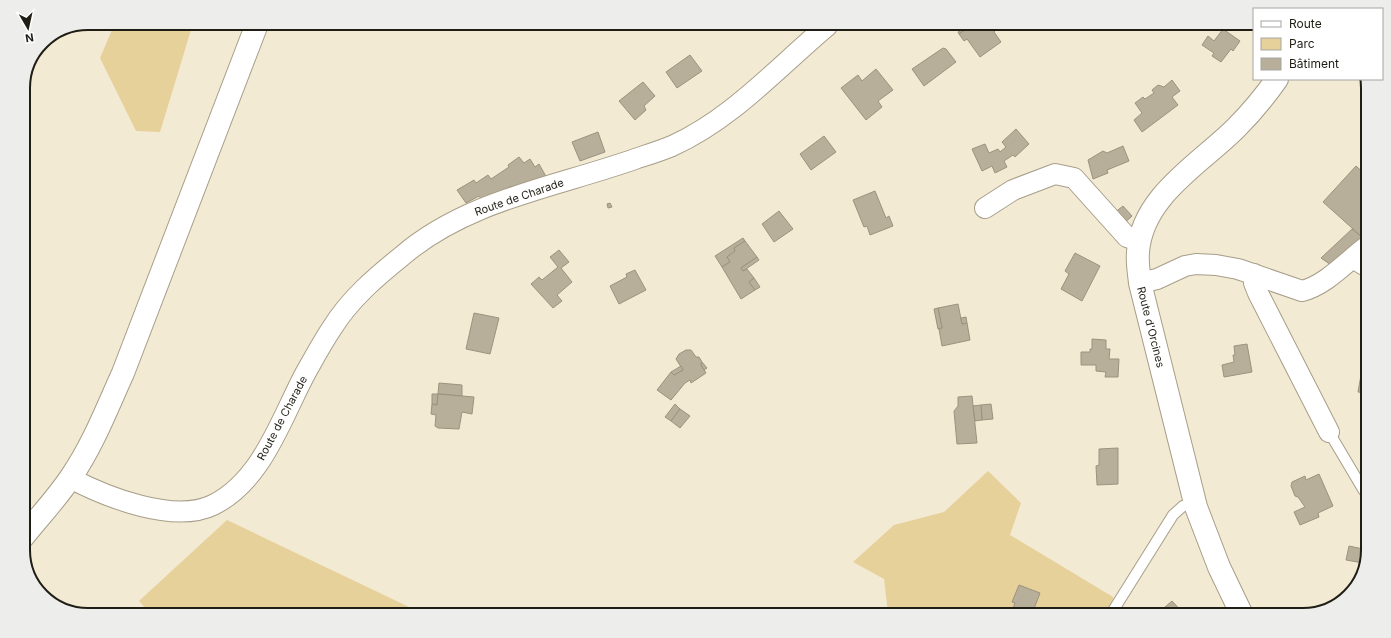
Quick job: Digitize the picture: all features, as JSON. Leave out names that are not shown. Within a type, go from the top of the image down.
[{"type":"main road","points":[[30,528],[70,478],[91,443],[123,373],[255,30]]},
{"type":"main road","name":"Route d'Orcines","points":[[1239,608],[1219,567],[1195,502],[1140,283],[1138,264],[1139,241],[1144,225],[1168,190],[1236,128],[1263,99],[1276,80]]},
{"type":"street","name":"Route de Charade","points":[[70,478],[127,501],[160,509],[191,511],[210,506],[224,499],[245,480],[255,467],[270,443],[306,373],[346,307],[404,254],[448,223],[490,205],[612,167],[671,146],[692,135],[740,103],[822,30]]},
{"type":"street","points":[[985,208],[1013,190],[1055,174],[1074,178],[1127,237],[1139,241]]},
{"type":"street","points":[[1140,283],[1157,279],[1185,266],[1196,264],[1238,269],[1302,291],[1309,290],[1329,277],[1361,251]]},
{"type":"street","points":[[1254,274],[1254,283],[1258,293],[1329,432]]},
{"type":"lane","points":[[1348,261],[1361,269]]},
{"type":"lane","points":[[1329,432],[1361,486]]},
{"type":"lane","points":[[1115,608],[1173,515],[1183,506],[1195,502]]},
{"type":"green space","points":[[112,30],[191,30],[160,132],[136,131],[100,58]]},
{"type":"green space","points":[[988,471],[1021,503],[1010,535],[1113,597],[1113,608],[887,608],[884,579],[853,562],[894,525],[944,512]]},
{"type":"green space","points":[[227,520],[409,608],[145,608],[139,601]]},
{"type":"building","points":[[961,30],[965,30],[959,34],[958,32]]},
{"type":"building","points":[[965,30],[996,30],[994,32],[1001,42],[980,57],[967,39],[964,41],[959,34]]},
{"type":"building","points":[[1222,30],[1224,30],[1240,41],[1233,51],[1231,49],[1221,62],[1212,56],[1214,53],[1202,45],[1208,36],[1214,41]]},
{"type":"building","points":[[943,48],[946,49],[956,62],[924,86],[912,69]]},
{"type":"building","points":[[690,55],[702,71],[677,88],[666,72]]},
{"type":"building","points":[[876,69],[893,90],[878,101],[882,107],[866,120],[841,88],[858,75],[862,81]]},
{"type":"building","points":[[1172,80],[1180,91],[1172,97],[1178,105],[1142,132],[1134,120],[1142,113],[1135,103],[1143,97],[1145,99],[1154,93],[1152,90],[1158,85],[1164,87]]},
{"type":"building","points":[[643,82],[655,96],[644,106],[646,110],[635,120],[619,101]]},
{"type":"building","points":[[1016,129],[1029,144],[1015,157],[1013,155],[1004,161],[1007,167],[995,173],[992,166],[982,171],[972,149],[985,144],[989,153],[998,149],[1000,152],[1006,147],[1002,142]]},
{"type":"building","points":[[598,132],[605,152],[580,161],[572,142]]},
{"type":"building","points":[[824,136],[836,152],[811,170],[800,154]]},
{"type":"building","points":[[1123,146],[1129,161],[1107,170],[1108,173],[1093,179],[1088,160],[1103,151],[1107,153]]},
{"type":"building","points":[[519,157],[524,163],[530,159],[535,167],[539,164],[548,180],[529,190],[525,182],[514,189],[511,186],[482,200],[479,196],[466,203],[457,190],[474,180],[476,183],[488,175],[491,179],[509,167],[508,165]]},
{"type":"building","points":[[1356,166],[1361,171],[1361,236],[1323,202]]},
{"type":"building","points":[[875,191],[886,218],[889,216],[893,226],[870,235],[867,226],[864,227],[853,200]]},
{"type":"building","points":[[610,203],[612,207],[608,208],[607,204]]},
{"type":"building","points":[[1123,206],[1132,216],[1119,228],[1109,217]]},
{"type":"building","points":[[779,211],[793,229],[774,242],[762,224]]},
{"type":"building","points":[[1352,229],[1361,236],[1361,238],[1331,265],[1321,258]]},
{"type":"building","points":[[743,238],[745,241],[734,248],[735,251],[727,257],[730,262],[722,267],[715,256]]},
{"type":"building","points":[[745,241],[757,257],[741,268],[743,271],[747,269],[754,278],[749,282],[755,290],[741,299],[722,267],[730,262],[727,257],[735,251],[734,248]]},
{"type":"building","points":[[559,250],[569,262],[561,268],[572,282],[557,295],[562,301],[553,308],[531,284],[539,277],[542,280],[558,267],[550,257]]},
{"type":"building","points":[[1075,253],[1100,266],[1082,301],[1061,289],[1069,274],[1065,271]]},
{"type":"building","points":[[757,257],[759,260],[743,271],[741,268]]},
{"type":"building","points":[[635,270],[646,290],[619,304],[610,286],[627,277],[626,274]]},
{"type":"building","points":[[754,278],[760,287],[755,290],[749,282]]},
{"type":"building","points":[[958,304],[962,324],[967,323],[970,340],[942,346],[939,329],[942,328],[938,308]]},
{"type":"building","points":[[938,308],[942,328],[938,329],[934,309]]},
{"type":"building","points":[[474,313],[499,318],[490,354],[466,349]]},
{"type":"building","points":[[966,317],[967,323],[962,324],[961,318]]},
{"type":"building","points":[[1092,339],[1106,340],[1106,349],[1110,349],[1109,359],[1119,359],[1118,377],[1105,377],[1106,372],[1096,371],[1096,365],[1081,365],[1081,352],[1090,352],[1090,349],[1092,349]]},
{"type":"building","points":[[1247,344],[1252,372],[1224,377],[1222,365],[1234,362],[1234,346]]},
{"type":"building","points":[[686,350],[691,350],[696,357],[699,357],[702,362],[701,365],[706,373],[691,383],[690,380],[685,383],[671,400],[657,390],[671,372],[674,375],[683,370],[676,359],[679,354]]},
{"type":"building","points":[[702,362],[707,368],[704,370],[701,365]]},
{"type":"building","points":[[681,366],[683,370],[674,375],[671,372]]},
{"type":"building","points":[[1361,375],[1361,392],[1358,392]]},
{"type":"building","points":[[439,383],[462,385],[462,396],[438,394]]},
{"type":"building","points":[[432,394],[438,394],[437,405],[432,404]]},
{"type":"building","points":[[438,394],[474,397],[472,414],[462,412],[459,429],[438,428],[435,426],[436,415],[431,414],[432,404],[437,405]]},
{"type":"building","points":[[972,396],[977,443],[957,444],[954,411],[958,406],[958,397]]},
{"type":"building","points":[[675,404],[680,409],[671,421],[665,417]]},
{"type":"building","points":[[991,404],[993,419],[982,420],[981,405]]},
{"type":"building","points":[[981,405],[982,420],[975,421],[973,406]]},
{"type":"building","points":[[680,409],[690,416],[680,428],[671,421]]},
{"type":"building","points":[[1118,448],[1118,484],[1097,485],[1096,466],[1099,465],[1099,449]]},
{"type":"building","points":[[1319,474],[1333,506],[1318,513],[1319,517],[1300,525],[1294,512],[1305,507],[1298,497],[1295,496],[1291,486],[1292,482],[1305,476],[1306,480]]},
{"type":"building","points":[[1349,546],[1361,549],[1360,562],[1346,560]]},
{"type":"building","points":[[1019,585],[1040,593],[1034,608],[1013,608],[1015,603],[1012,602]]},
{"type":"building","points":[[1172,601],[1178,608],[1164,608]]}]
